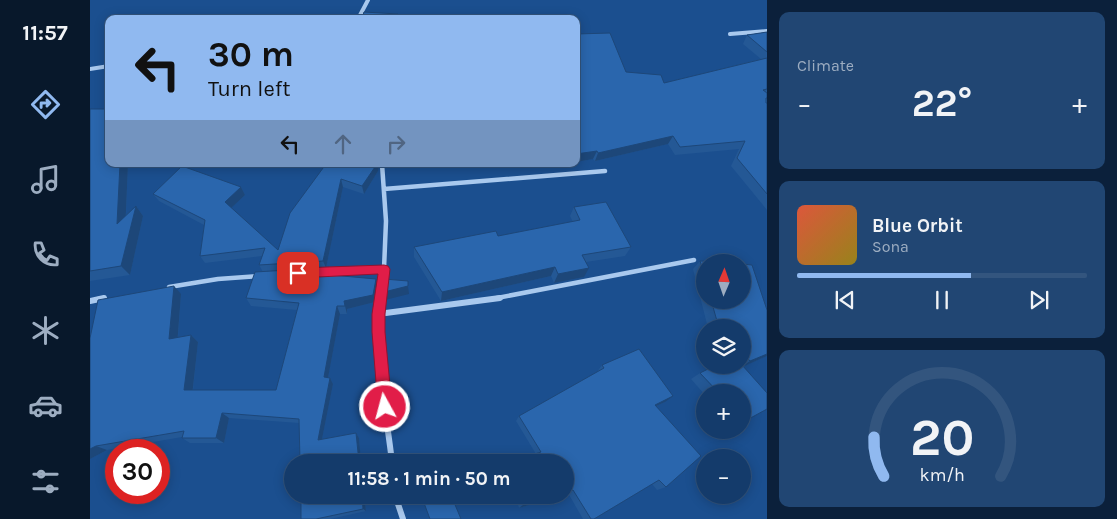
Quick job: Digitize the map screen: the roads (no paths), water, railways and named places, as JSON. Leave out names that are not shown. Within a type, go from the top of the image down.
[{"type":"street","points":[[360,15],[368,0]]},
{"type":"street","points":[[730,34],[767,31]]},
{"type":"street","points":[[90,69],[105,67]]},
{"type":"street","points":[[382,167],[386,221],[384,269],[378,314],[379,351],[391,454]]},
{"type":"street","points":[[384,189],[605,171]]},
{"type":"street","points":[[378,314],[495,299],[694,260]]},
{"type":"street","points":[[308,272],[384,269]]},
{"type":"street","points":[[159,289],[218,279],[271,275]]},
{"type":"street","points":[[90,301],[110,298]]},
{"type":"street","points":[[398,504],[403,519]]}]
